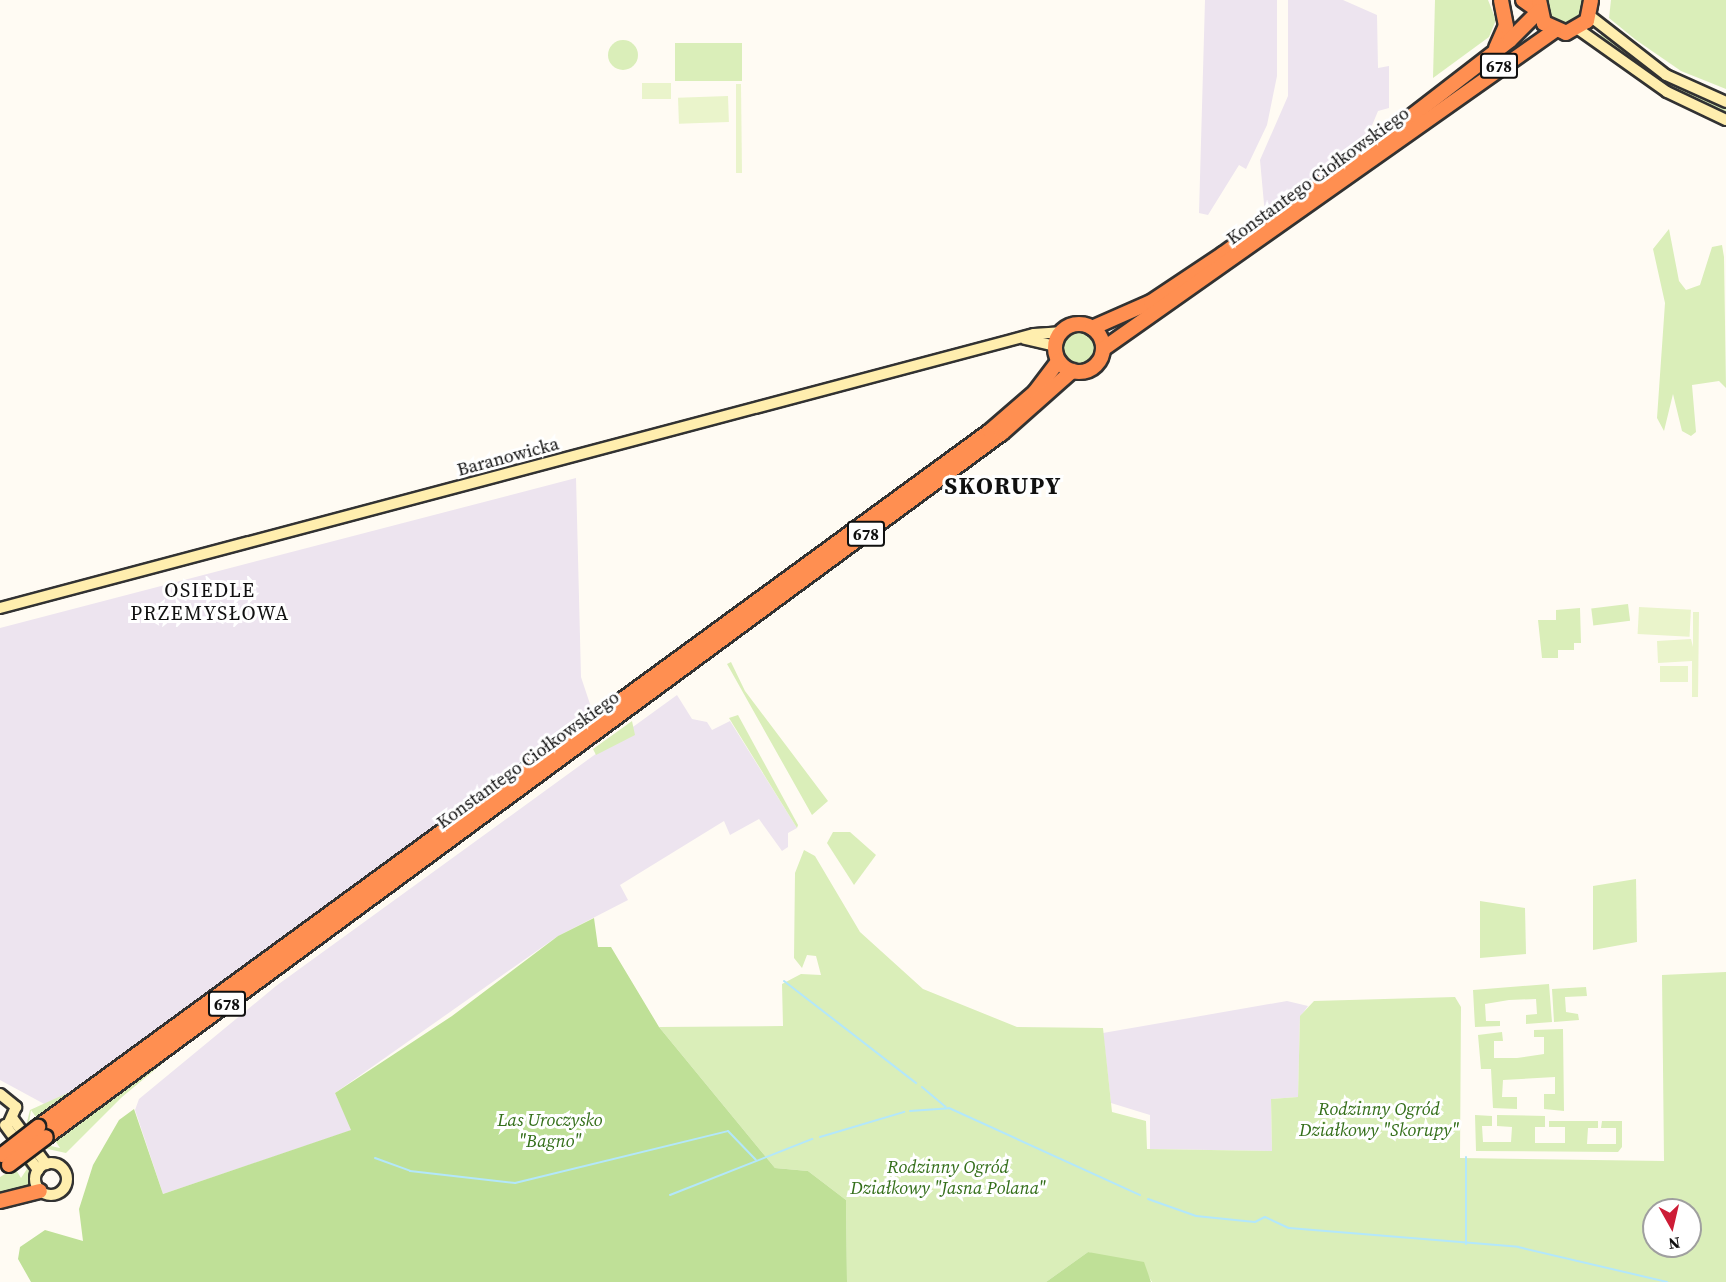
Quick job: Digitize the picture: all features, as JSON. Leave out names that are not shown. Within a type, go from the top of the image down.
[{"type":"highway","points":[[1495,50],[1506,26],[1501,0]]},
{"type":"highway","points":[[1523,0],[1539,5],[1554,31],[1578,29],[1590,16],[1591,0]]},
{"type":"highway","name":"Konstantego Ciołkowskiego","points":[[1092,328],[1136,311],[1198,273],[1495,50],[1539,5]]},
{"type":"highway","name":"Konstantego Ciołkowskiego","points":[[1102,349],[1554,31]]},
{"type":"highway","name":"678","points":[[1060,332],[1072,325],[1092,328]]},
{"type":"highway","points":[[1092,328],[1102,349]]},
{"type":"highway","points":[[1060,332],[1055,346],[1058,361],[1072,370]]},
{"type":"highway","name":"678","points":[[1072,370],[1091,368],[1102,349]]},
{"type":"highway","name":"Konstantego Ciołkowskiego","points":[[3,1162],[700,640],[990,431],[1035,392],[1058,361]]},
{"type":"highway","name":"Konstantego Ciołkowskiego","points":[[42,1132],[708,652],[1025,416],[1072,370]]},
{"type":"highway","points":[[700,640],[708,652]]},
{"type":"highway","points":[[0,1201],[40,1191]]},
{"type":"street","points":[[1590,16],[1666,75],[1726,102]]},
{"type":"street","points":[[1578,29],[1667,92],[1726,120]]},
{"type":"street","name":"Baranowicka","points":[[0,608],[1024,339],[1060,332]]},
{"type":"street","name":"Baranowicka","points":[[1024,339],[1055,346]]},
{"type":"street","points":[[0,1094],[14,1101],[6,1123],[42,1167],[40,1191],[59,1193],[67,1180],[61,1166],[42,1167]]},
{"type":"shaded area","points":[[1205,0],[1277,0],[1277,76],[1267,125],[1246,169],[1239,165],[1208,215],[1199,213]]},
{"type":"shaded area","points":[[1288,0],[1343,0],[1377,15],[1378,68],[1389,66],[1389,108],[1378,111],[1366,140],[1265,215],[1260,160],[1288,96]]},
{"type":"shaded area","points":[[576,478],[581,677],[593,713],[59,1112],[0,1080],[0,628]]},
{"type":"shaded area","points":[[677,695],[692,719],[707,722],[712,730],[730,721],[797,828],[788,833],[788,847],[782,851],[759,819],[730,835],[724,821],[620,885],[628,900],[558,936],[335,1093],[352,1130],[163,1194],[135,1110],[139,1099],[276,986]]},
{"type":"shaded area","points":[[1287,1001],[1308,1006],[1300,1017],[1298,1097],[1271,1099],[1272,1151],[1150,1149],[1150,1115],[1111,1103],[1103,1033]]},
{"type":"green space","points":[[1435,0],[1488,0],[1496,20],[1489,37],[1433,78]]},
{"type":"green space","points":[[1545,0],[1584,0],[1583,16],[1567,26],[1550,20]]},
{"type":"green space","points":[[1611,0],[1726,0],[1726,89],[1681,71],[1636,40],[1609,18]]},
{"type":"green space","points":[[1602,33],[1666,81],[1726,107],[1726,114],[1664,84],[1599,37]]},
{"type":"green space","points":[[623,40],[634,44],[638,55],[634,66],[623,70],[612,66],[608,55],[612,44]]},
{"type":"green space","points":[[675,43],[742,43],[742,81],[675,81]]},
{"type":"green space","points":[[642,83],[671,83],[671,99],[642,99]]},
{"type":"green space","points":[[736,84],[741,84],[742,173],[736,173]]},
{"type":"green space","points":[[728,96],[729,122],[679,124],[678,98]]},
{"type":"green space","points":[[1669,229],[1679,281],[1686,290],[1700,285],[1712,247],[1722,245],[1724,257],[1726,388],[1719,381],[1692,385],[1696,432],[1691,436],[1682,431],[1673,394],[1664,431],[1657,418],[1665,303],[1653,249]]},
{"type":"green space","points":[[1078,329],[1090,335],[1096,347],[1090,359],[1078,365],[1066,359],[1060,347],[1066,335]]},
{"type":"green space","points":[[1628,604],[1630,621],[1593,625],[1591,609]]},
{"type":"green space","points":[[1639,607],[1691,610],[1690,637],[1638,634]]},
{"type":"green space","points":[[1580,608],[1581,643],[1574,643],[1574,650],[1558,650],[1558,658],[1542,658],[1538,620],[1556,620],[1556,610]]},
{"type":"green space","points":[[1693,612],[1699,612],[1698,697],[1692,697],[1692,661],[1658,663],[1657,641],[1691,639],[1693,647]]},
{"type":"green space","points":[[731,662],[745,691],[828,801],[812,815],[727,664]]},
{"type":"green space","points":[[1660,666],[1688,666],[1688,682],[1660,682]]},
{"type":"green space","points":[[738,715],[798,825],[797,828],[729,718]]},
{"type":"green space","points":[[632,721],[635,735],[596,755],[593,749]]},
{"type":"green space","points":[[833,832],[850,832],[876,855],[854,885],[827,843]]},
{"type":"green space","points":[[804,850],[815,856],[860,932],[923,989],[1017,1027],[1103,1028],[1112,1112],[1146,1121],[1147,1149],[1272,1151],[1271,1099],[1298,1097],[1300,1016],[1314,1001],[1455,997],[1461,1007],[1460,1158],[1664,1161],[1662,975],[1726,972],[1726,1282],[1152,1282],[1144,1269],[1088,1252],[1046,1282],[847,1282],[846,1200],[808,1171],[775,1168],[659,1027],[783,1026],[782,984],[801,974],[821,975],[816,956],[807,955],[802,968],[794,958],[795,873]]},
{"type":"green space","points":[[1636,879],[1637,942],[1593,950],[1593,886]]},
{"type":"green space","points":[[1480,901],[1525,908],[1526,954],[1480,958]]},
{"type":"green space","name":"Las Uroczysko \"Bagno\"","points":[[594,918],[598,947],[611,947],[659,1027],[775,1168],[808,1171],[846,1200],[847,1282],[31,1282],[18,1259],[20,1247],[45,1230],[83,1241],[79,1209],[93,1165],[119,1120],[134,1109],[163,1194],[351,1130],[335,1093],[452,1016],[558,936]]},
{"type":"green space","points":[[1549,984],[1552,1022],[1526,1024],[1526,1015],[1537,1014],[1536,999],[1509,1000],[1485,1004],[1486,1021],[1500,1021],[1500,1026],[1475,1027],[1473,990]]},
{"type":"green space","points":[[1586,987],[1587,996],[1565,997],[1566,1012],[1578,1014],[1579,1020],[1554,1022],[1552,989]]},
{"type":"green space","points":[[219,988],[38,1120],[31,1110],[29,1123],[46,1145],[60,1148],[54,1139],[221,1015],[122,1097],[66,1153],[43,1148],[26,1126],[30,1110],[83,1086]]},
{"type":"green space","points":[[1563,1029],[1564,1111],[1544,1109],[1544,1094],[1555,1094],[1555,1077],[1503,1080],[1502,1097],[1517,1097],[1517,1109],[1493,1108],[1491,1069],[1481,1069],[1478,1035],[1502,1032],[1503,1041],[1494,1041],[1494,1058],[1517,1058],[1544,1054],[1544,1037],[1534,1037],[1534,1030]]},
{"type":"green space","points":[[1475,1115],[1492,1116],[1492,1126],[1482,1126],[1483,1142],[1511,1142],[1512,1127],[1497,1126],[1497,1115],[1545,1116],[1545,1127],[1535,1127],[1535,1143],[1565,1143],[1565,1127],[1549,1127],[1549,1121],[1598,1121],[1598,1128],[1588,1128],[1587,1144],[1616,1144],[1616,1128],[1601,1128],[1602,1121],[1622,1121],[1622,1147],[1618,1152],[1476,1151]]},
{"type":"green space","points":[[0,1130],[6,1132],[32,1167],[33,1187],[0,1196],[0,1177],[15,1168],[21,1178],[27,1169]]},
{"type":"green space","points":[[1088,1252],[1144,1262],[1151,1282],[1046,1282]]},
{"type":"waterway","points":[[784,981],[916,1083]]},
{"type":"waterway","points":[[922,1087],[946,1107]]},
{"type":"waterway","points":[[910,1111],[949,1108],[1140,1195]]},
{"type":"waterway","points":[[820,1137],[904,1112]]},
{"type":"waterway","points":[[375,1158],[410,1171],[515,1183],[728,1131],[756,1160]]},
{"type":"waterway","points":[[670,1195],[812,1139]]},
{"type":"waterway","points":[[1466,1157],[1466,1244]]},
{"type":"waterway","points":[[1148,1199],[1196,1216],[1255,1222],[1265,1217],[1289,1228],[1518,1247],[1667,1282]]},
{"type":"district","name":"SKORUPY","points":[[1003,486]]},
{"type":"district","name":"OSIEDLE PRZEMYSŁOWA","points":[[210,602]]},
{"type":"park label","name":"Rodzinny Ogród Działkowy \"Skorupy\"","points":[[1379,1120]]},
{"type":"park label","name":"Rodzinny Ogród Działkowy \"Jasna Polana\"","points":[[948,1178]]}]
